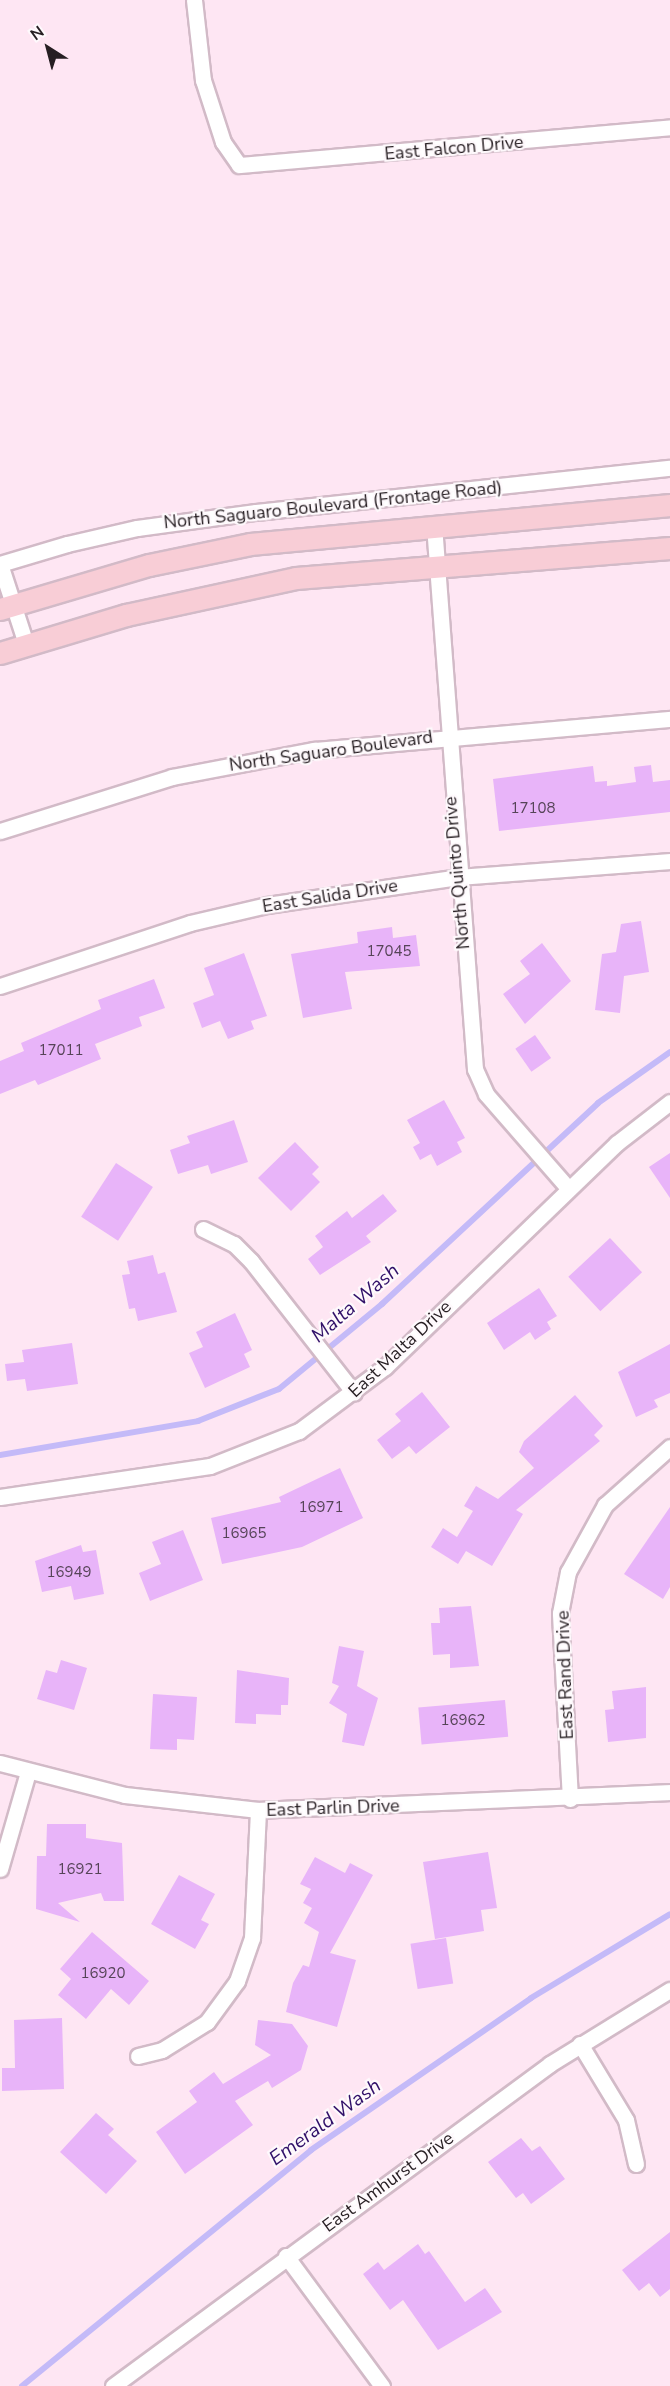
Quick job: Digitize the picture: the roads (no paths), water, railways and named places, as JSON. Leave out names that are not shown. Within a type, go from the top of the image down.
[{"type":"main road","points":[[7,607],[149,565],[250,544],[434,525],[670,505]]},
{"type":"main road","points":[[0,653],[26,644],[232,590],[354,570],[670,548]]},
{"type":"street","name":"East Falcon Drive","points":[[194,0],[203,80],[223,142],[239,165],[670,128]]},
{"type":"street","name":"North Saguaro Boulevard (Frontage Road)","points":[[0,564],[137,528],[670,468]]},
{"type":"street","name":"North Quinto Drive","points":[[434,525],[446,736],[475,1070],[486,1094],[568,1188]]},
{"type":"street","points":[[0,564],[7,607],[26,644]]},
{"type":"street","name":"North Saguaro Boulevard","points":[[0,831],[208,768],[446,736],[670,720]]},
{"type":"street","name":"East Salida Drive","points":[[0,986],[223,915],[458,877],[670,861]]},
{"type":"street","name":"East Malta Drive","points":[[0,1497],[210,1466],[298,1431],[354,1393],[568,1188],[670,1102]]},
{"type":"street","points":[[203,1229],[234,1244],[251,1261],[354,1393]]},
{"type":"street","name":"East Rand Drive","points":[[570,1799],[560,1613],[568,1572],[582,1538],[605,1505],[670,1447]]},
{"type":"street","name":"East Parlin Drive","points":[[0,1763],[125,1796],[258,1810],[570,1799],[670,1792]]},
{"type":"street","points":[[0,1869],[28,1772]]},
{"type":"street","points":[[138,2056],[162,2050],[207,2022],[237,1981],[252,1938],[258,1810]]},
{"type":"street","name":"East Amhurst Drive","points":[[113,2386],[286,2256],[580,2044],[670,1990]]},
{"type":"street","points":[[580,2044],[626,2120],[636,2164]]},
{"type":"street","points":[[286,2256],[382,2386]]},
{"type":"waterway","name":"Malta Wash","points":[[0,1455],[198,1421],[279,1389],[382,1304],[598,1103],[670,1052]]},
{"type":"waterway","name":"Emerald Wash","points":[[22,2386],[311,2150],[531,1998],[670,1914]]}]
